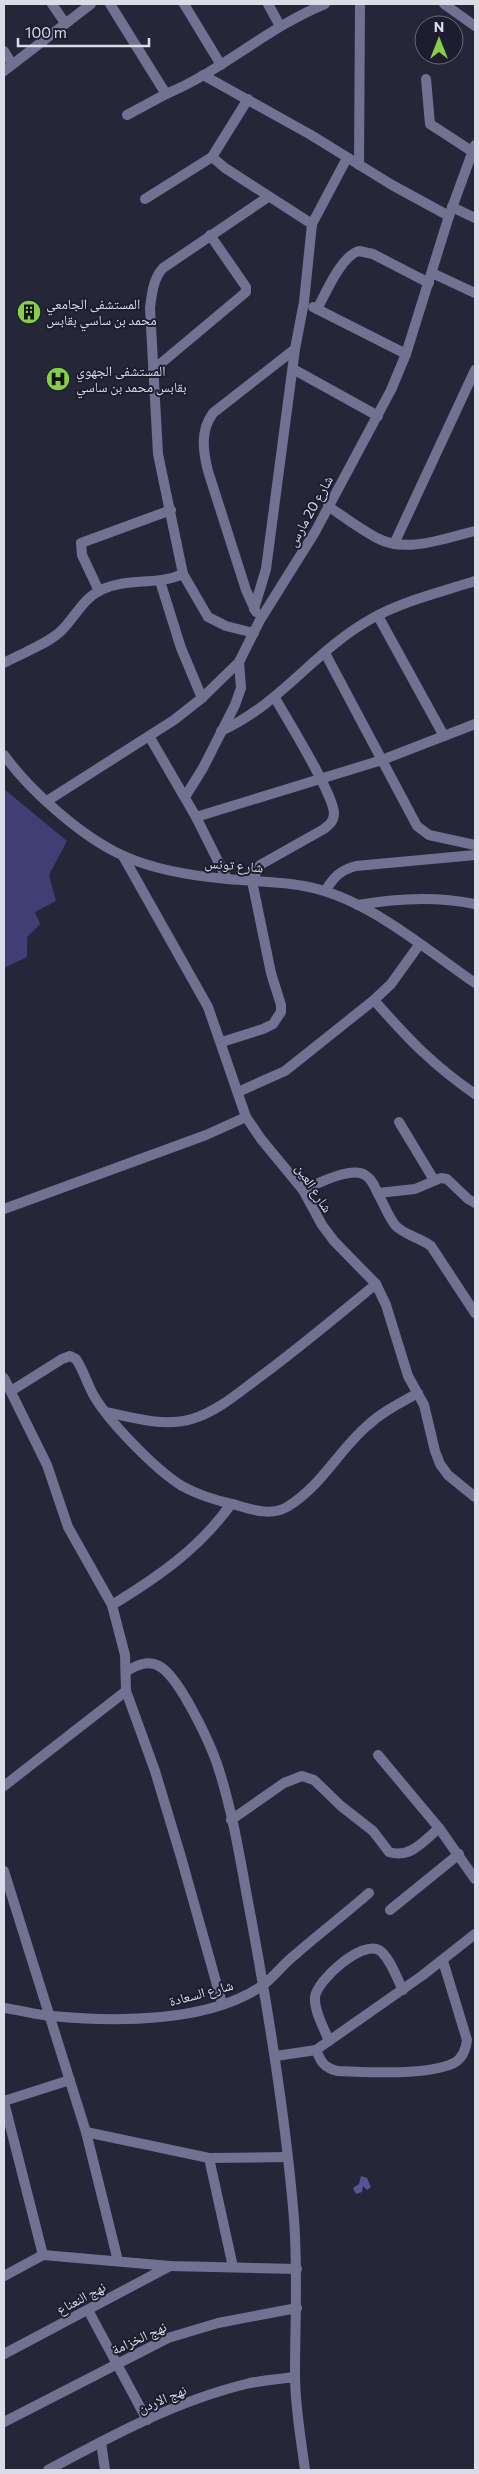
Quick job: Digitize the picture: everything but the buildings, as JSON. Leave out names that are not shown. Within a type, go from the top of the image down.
[{"type":"street","points":[[52,4],[65,22]]},
{"type":"street","points":[[4,71],[65,22],[91,4]]},
{"type":"street","points":[[110,4],[166,94]]},
{"type":"street","points":[[184,4],[221,65]]},
{"type":"street","points":[[268,4],[280,26]]},
{"type":"street","points":[[127,115],[221,65],[280,26],[325,4]]},
{"type":"street","points":[[359,165],[360,4]]},
{"type":"street","points":[[444,4],[475,26]]},
{"type":"street","points":[[4,51],[12,64]]},
{"type":"street","points":[[203,75],[248,99],[359,165],[451,212],[475,218]]},
{"type":"street","points":[[426,79],[430,124],[474,148]]},
{"type":"street","points":[[145,199],[212,158],[248,99]]},
{"type":"street","name":"شارع 20 مارس","points":[[47,801],[149,736],[202,698],[240,662],[260,620],[294,568],[378,416],[406,354],[451,212],[474,148]]},
{"type":"street","points":[[212,158],[268,197],[312,224]]},
{"type":"street","points":[[254,609],[266,569],[295,349],[304,302],[312,224],[347,158]]},
{"type":"street","points":[[254,633],[226,626],[208,617],[183,574],[158,454],[150,308],[152,289],[157,274],[168,263],[268,197]]},
{"type":"street","points":[[153,370],[246,292],[245,285],[210,235]]},
{"type":"street","points":[[317,309],[342,265],[348,257],[359,251],[373,254],[431,278],[475,293]]},
{"type":"street","points":[[304,302],[406,354]]},
{"type":"street","points":[[260,620],[254,609],[208,472],[204,453],[206,422],[213,413],[295,349]]},
{"type":"street","points":[[293,369],[378,416]]},
{"type":"street","points":[[394,544],[474,374]]},
{"type":"street","points":[[328,506],[378,539],[394,544],[421,544],[475,531]]},
{"type":"street","points":[[99,591],[82,556],[81,542],[171,510]]},
{"type":"street","points":[[4,662],[52,638],[61,630],[79,607],[99,591],[132,581],[160,581],[183,574]]},
{"type":"street","points":[[160,581],[181,648],[202,698]]},
{"type":"street","points":[[221,731],[248,718],[275,698],[325,653],[378,616],[428,596],[475,581]]},
{"type":"street","points":[[378,616],[444,736]]},
{"type":"street","points":[[325,653],[410,815],[422,832],[475,845]]},
{"type":"street","points":[[185,797],[203,768],[241,688],[240,662]]},
{"type":"street","points":[[222,1042],[273,1024],[281,1012],[281,1005],[271,973],[252,881],[260,865],[273,856],[305,841],[332,822],[333,808],[320,779],[275,698]]},
{"type":"street","points":[[196,817],[382,760],[475,724]]},
{"type":"street","points":[[149,736],[196,817],[226,879]]},
{"type":"street","name":"شارع تونس","points":[[4,755],[32,788],[47,801],[90,837],[123,856],[170,870],[226,879],[300,885],[325,891],[358,905],[475,984]]},
{"type":"street","points":[[325,891],[334,877],[344,869],[356,866],[475,855]]},
{"type":"street","name":"شارع العين","points":[[123,856],[208,1007],[222,1042],[246,1117],[302,1190],[328,1233],[376,1284],[386,1305],[408,1376],[418,1393],[429,1420],[435,1451],[440,1464],[448,1475],[475,1496]]},
{"type":"street","points":[[358,905],[413,898],[440,898],[475,904]]},
{"type":"street","points":[[238,1092],[285,1071],[374,1000],[391,984],[419,945]]},
{"type":"street","points":[[374,1000],[411,1042],[438,1068],[475,1094]]},
{"type":"street","points":[[4,1209],[197,1138],[246,1117]]},
{"type":"street","points":[[399,1122],[434,1180]]},
{"type":"street","points":[[302,1190],[330,1179],[356,1172],[365,1174],[372,1181],[395,1226],[403,1232],[422,1239],[431,1246],[475,1313]]},
{"type":"street","points":[[378,1193],[414,1189],[434,1180],[446,1179],[475,1203]]},
{"type":"street","points":[[106,1412],[164,1422],[192,1420],[215,1409],[303,1344],[376,1284]]},
{"type":"street","points":[[11,1391],[62,1358],[70,1356],[76,1359],[80,1365],[95,1397],[106,1412],[159,1468],[182,1486],[231,1504],[258,1511],[276,1512],[288,1506],[321,1479],[366,1426],[389,1409],[418,1393]]},
{"type":"street","points":[[4,1378],[47,1465],[68,1527],[112,1605],[121,1634],[127,1670],[126,1691],[155,1771],[176,1838],[222,2003]]},
{"type":"street","points":[[112,1605],[152,1581],[191,1550],[214,1527],[231,1504]]},
{"type":"street","points":[[127,1670],[139,1664],[151,1663],[160,1666],[178,1687],[197,1721],[219,1769],[231,1820],[276,2056],[297,2269],[295,2377],[305,2470]]},
{"type":"street","points":[[4,1786],[126,1691]]},
{"type":"street","points":[[378,1755],[439,1828],[475,1879]]},
{"type":"street","points":[[231,1820],[284,1783],[302,1776],[314,1780],[341,1806],[373,1831],[389,1852],[404,1855],[411,1852],[439,1828]]},
{"type":"street","points":[[390,1910],[459,1854]]},
{"type":"street","points":[[4,1871],[86,2132],[118,2261]]},
{"type":"street","name":"شارع السعادة","points":[[4,2008],[50,2016],[124,2019],[182,2014],[222,2003],[263,1984],[294,1955],[369,1893]]},
{"type":"street","points":[[276,2056],[316,2050],[403,1990],[475,1934]]},
{"type":"street","points":[[329,2041],[316,2006],[315,1996],[325,1979],[350,1957],[370,1948],[378,1949],[384,1955],[403,1990]]},
{"type":"street","points":[[316,2050],[322,2064],[330,2070],[338,2071],[413,2070],[455,2062],[466,2049],[467,2040],[442,1961]]},
{"type":"street","points":[[43,2255],[4,2101],[70,2080]]},
{"type":"street","points":[[86,2132],[209,2158],[287,2157]]},
{"type":"street","points":[[209,2158],[233,2268]]},
{"type":"street","points":[[4,2276],[43,2255],[170,2266],[297,2269]]},
{"type":"street","name":"نهج النعناع","points":[[4,2354],[170,2266]]},
{"type":"street","name":"نهج الخزامة","points":[[4,2422],[143,2349],[189,2331],[297,2308]]},
{"type":"street","points":[[88,2310],[147,2420]]},
{"type":"street","name":"نهج الاردن","points":[[48,2470],[101,2442],[193,2400],[247,2384],[295,2377]]},
{"type":"street","points":[[101,2442],[105,2470]]},
{"type":"shaded area","points":[[4,789],[67,841],[49,875],[56,901],[35,912],[40,924],[27,937],[27,957],[4,968]]},
{"type":"shaded area","points":[[361,2176],[367,2178],[371,2187],[367,2190],[363,2186],[362,2192],[356,2194],[353,2188],[359,2184]]},
{"type":"place","name":"المستشفى الجامعي محمد بن ساسي بقابس","points":[[29,312]]},
{"type":"place","name":"المستشفى الجهوي بقابس محمد بن ساسي","points":[[58,379]]}]
